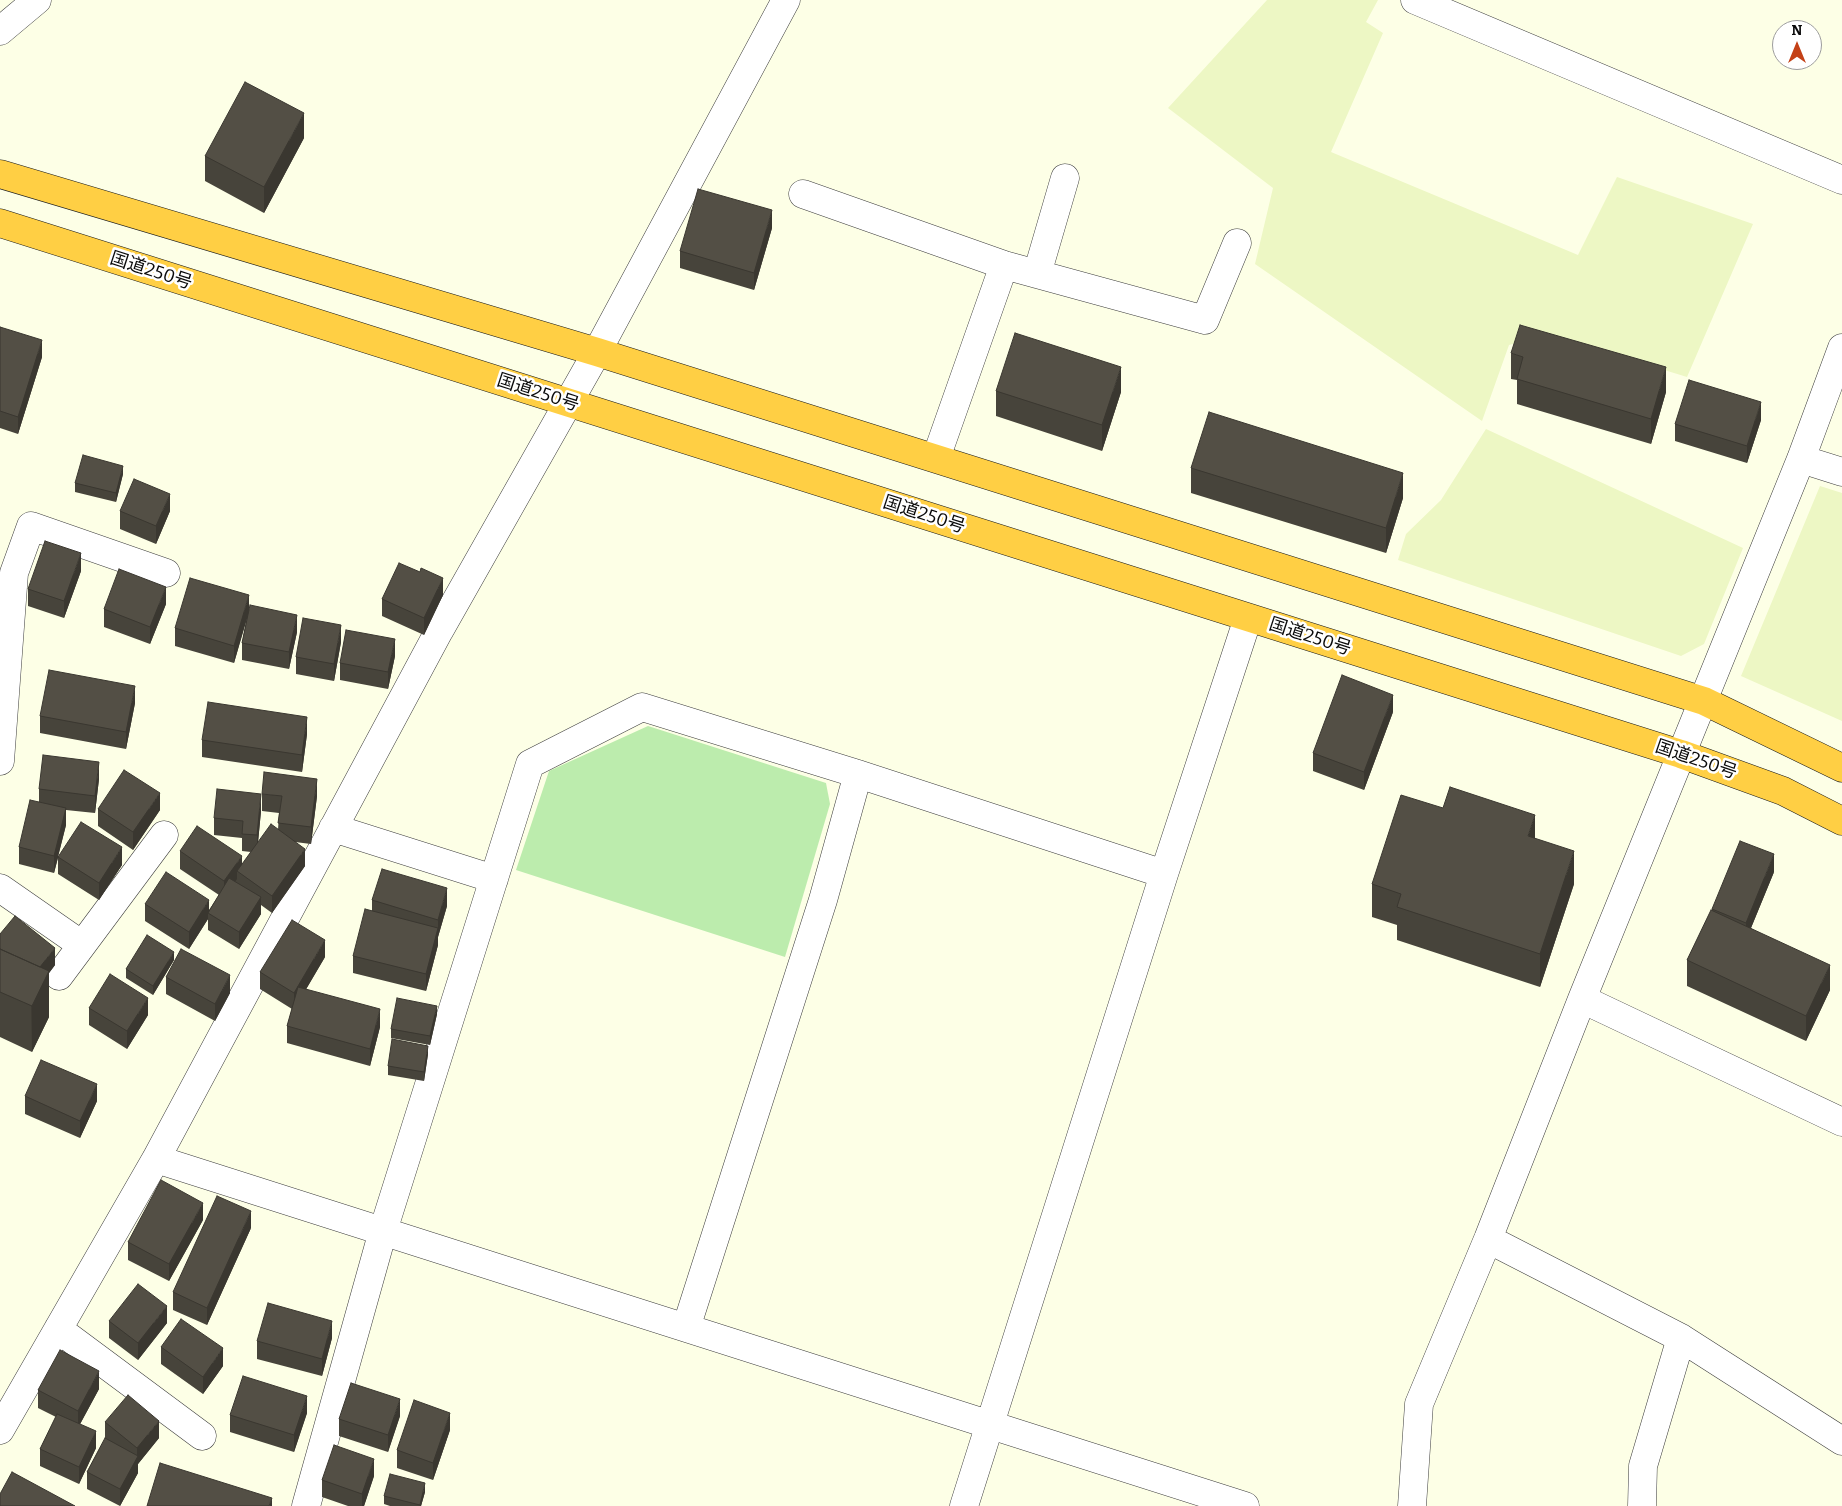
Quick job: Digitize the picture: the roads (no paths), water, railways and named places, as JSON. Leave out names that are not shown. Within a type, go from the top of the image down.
[{"type":"highway","points":[[0,174],[597,352],[1704,701],[1842,768]]},
{"type":"highway","name":"国道250号","points":[[0,223],[1681,754],[1783,791],[1842,821]]},
{"type":"street","points":[[0,31],[37,0]]},
{"type":"street","points":[[0,1430],[156,1159],[440,630],[597,352],[786,0]]},
{"type":"street","points":[[1415,0],[1462,8],[1842,180]]},
{"type":"street","points":[[1037,274],[1065,178]]},
{"type":"street","points":[[803,194],[1004,265],[1205,320],[1236,243]]},
{"type":"street","points":[[936,458],[1004,265]]},
{"type":"street","points":[[1412,1506],[1419,1404],[1488,1239],[1681,754],[1802,459],[1842,348]]},
{"type":"street","points":[[1802,459],[1842,472]]},
{"type":"street","points":[[0,761],[14,573],[32,526],[166,573]]},
{"type":"street","points":[[964,1506],[1164,874],[1248,618]]},
{"type":"street","points":[[306,1506],[383,1231],[530,764],[642,707],[858,774],[1164,874]]},
{"type":"street","points":[[686,1328],[823,900],[858,774]]},
{"type":"street","points":[[334,828],[494,879]]},
{"type":"street","points":[[59,976],[164,835]]},
{"type":"street","points":[[0,888],[82,945]]},
{"type":"street","points":[[1582,1000],[1842,1122]]},
{"type":"street","points":[[156,1159],[1245,1506]]},
{"type":"street","points":[[1488,1239],[1681,1338],[1842,1441]]},
{"type":"street","points":[[58,1329],[202,1436]]},
{"type":"street","points":[[1642,1506],[1643,1466],[1681,1338]]}]
